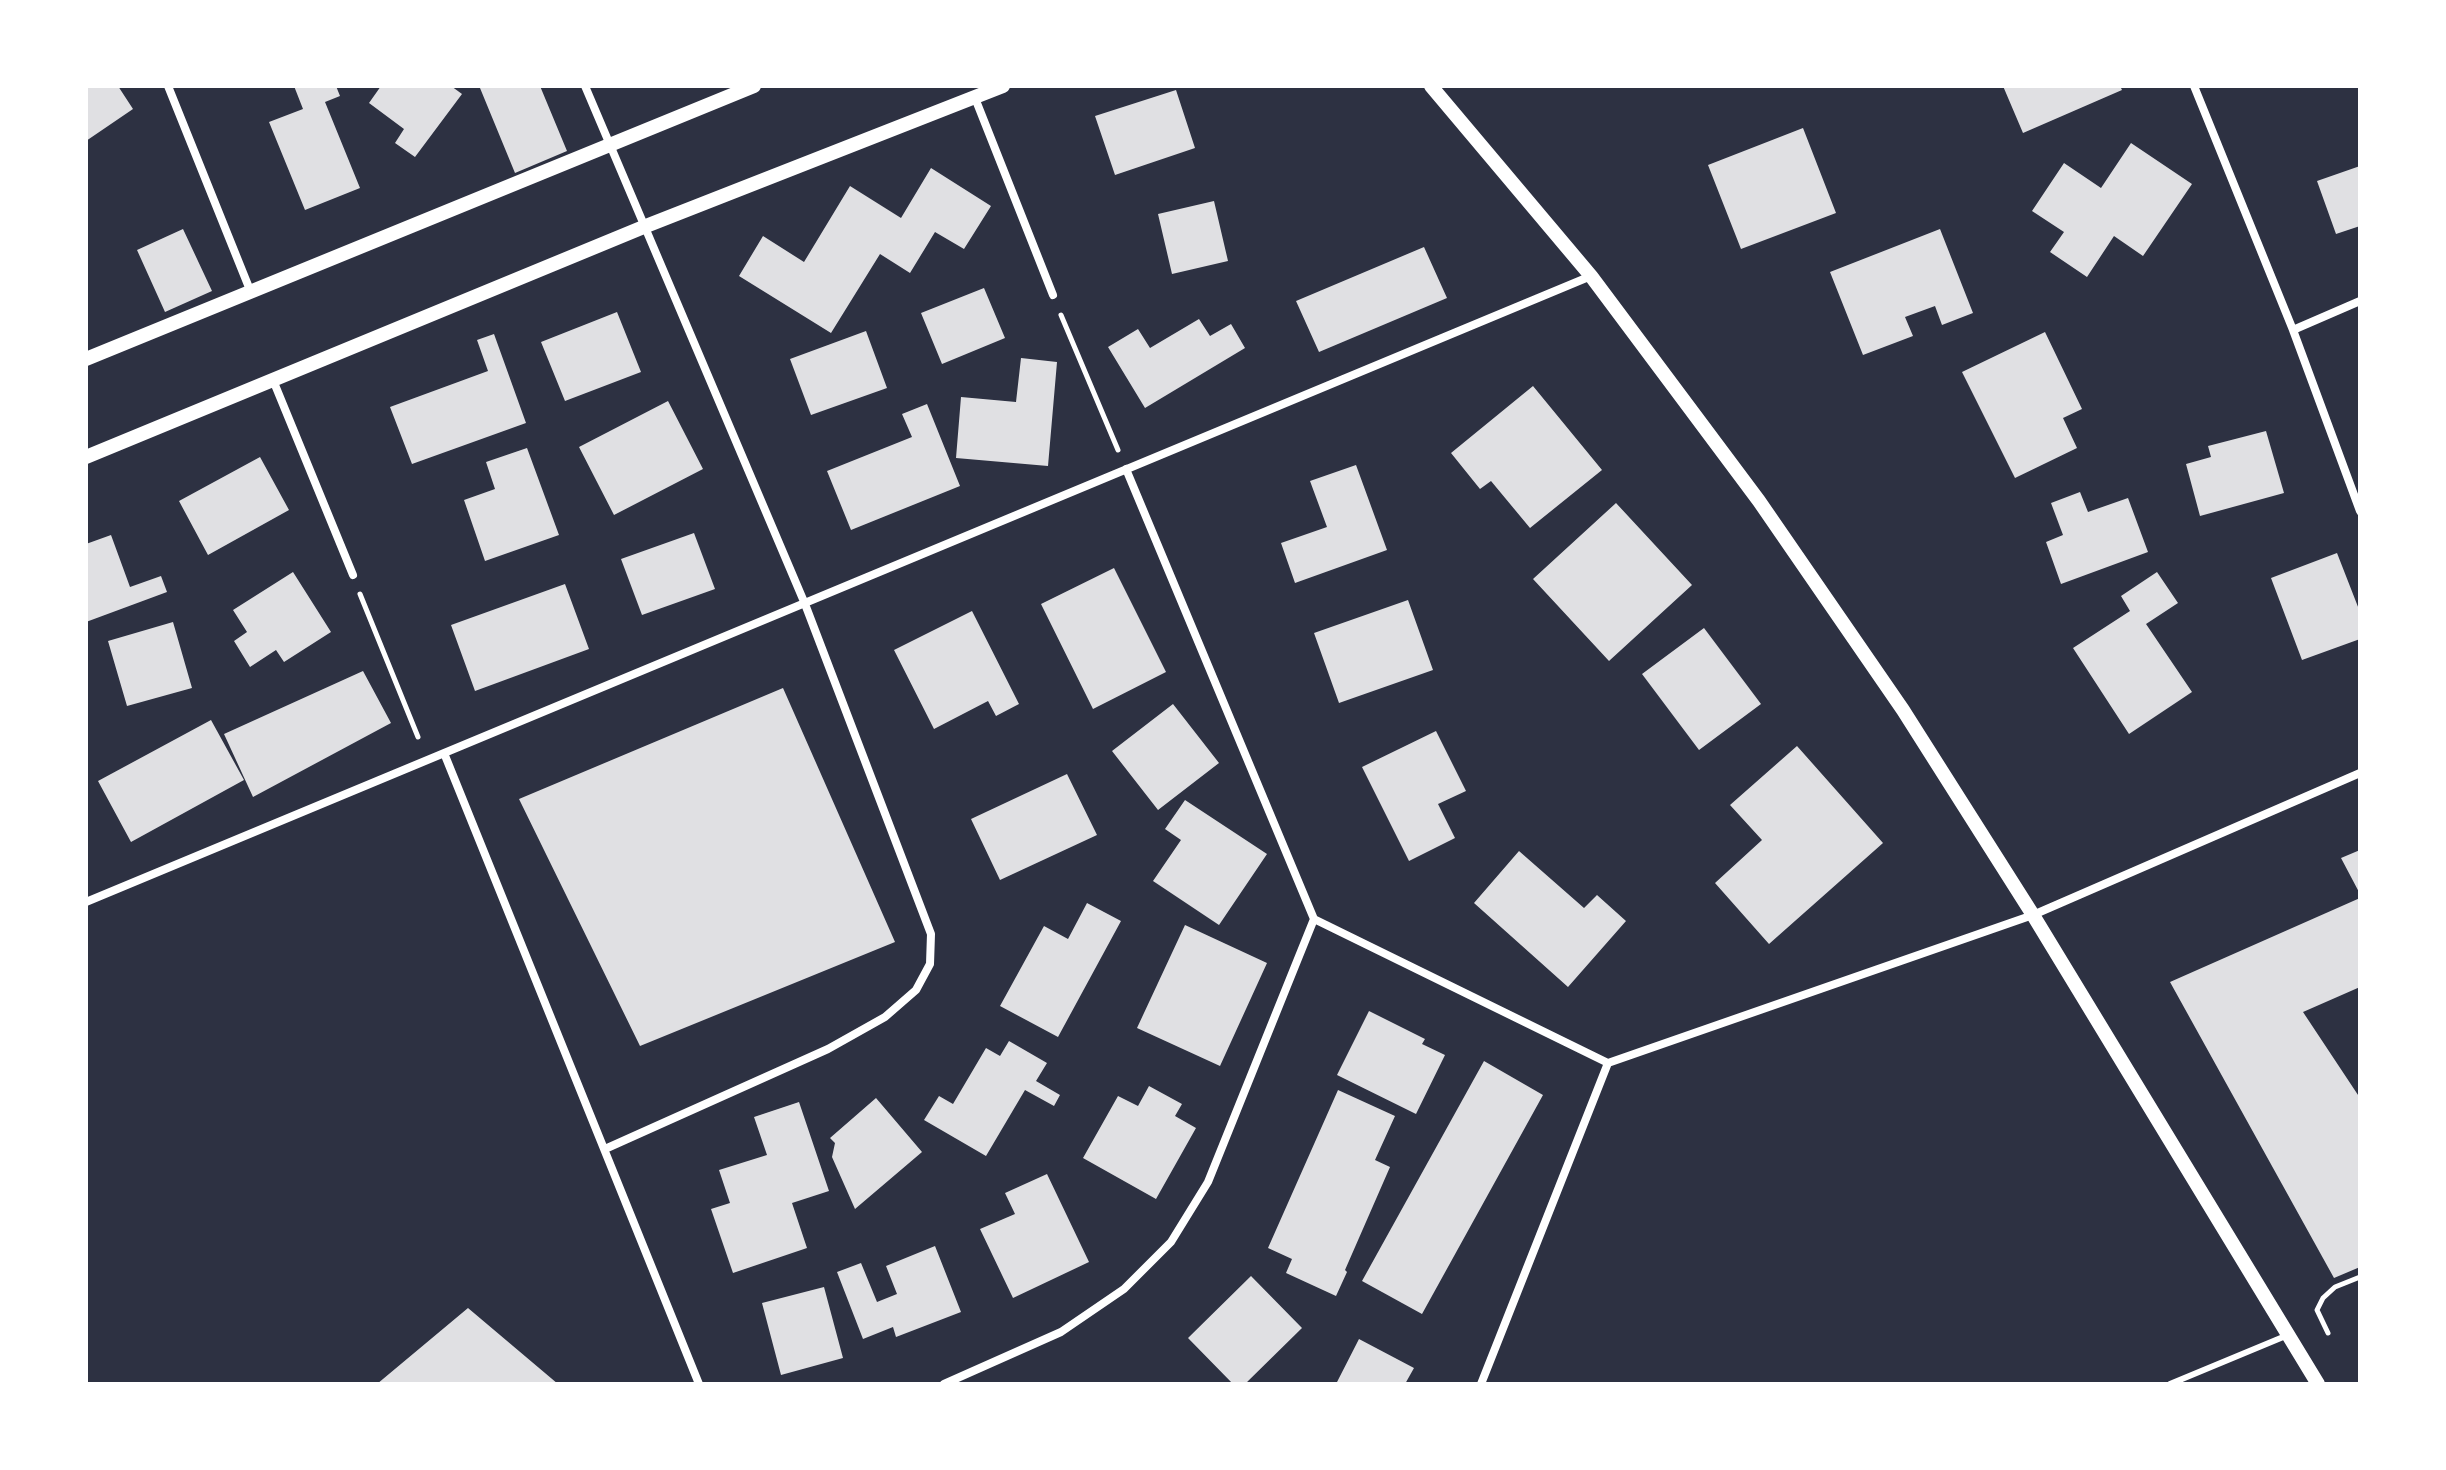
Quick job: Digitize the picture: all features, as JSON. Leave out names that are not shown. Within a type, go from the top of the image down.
[{"type":"street","points":[[168,86],[250,290]]},
{"type":"street","points":[[585,86],[805,604],[931,934],[930,964],[916,990],[885,1017],[828,1049],[605,1149]]},
{"type":"street","points":[[86,359],[754,86]]},
{"type":"street","points":[[86,457],[646,226],[1003,86]]},
{"type":"street","points":[[1431,86],[1591,276],[1759,501],[1903,710],[2033,915],[2318,1384]]},
{"type":"street","points":[[2194,86],[2293,330],[2360,511]]},
{"type":"street","points":[[975,98],[1053,295]]},
{"type":"street","points":[[86,902],[1591,276]]},
{"type":"street","points":[[2293,330],[2360,301]]},
{"type":"street","points":[[272,379],[353,575]]},
{"type":"street","points":[[1126,469],[1314,919],[1608,1063],[2033,915],[2360,773]]},
{"type":"street","points":[[444,753],[699,1384]]},
{"type":"street","points":[[944,1384],[1061,1332],[1124,1289],[1171,1242],[1208,1182],[1314,919]]},
{"type":"street","points":[[1482,1384],[1608,1063]]},
{"type":"lane","points":[[2170,1384],[2288,1335]]},
{"type":"path","points":[[1053,295],[1126,469]]},
{"type":"path","points":[[353,575],[428,760]]},
{"type":"path","points":[[2328,1333],[2317,1310],[2323,1298],[2335,1287],[2360,1277]]},
{"type":"building","points":[[86,86],[118,86],[133,109],[86,141]]},
{"type":"building","points":[[294,86],[336,86],[340,96],[325,102],[360,188],[305,210],[269,122],[303,109]]},
{"type":"building","points":[[381,86],[451,86],[462,94],[415,157],[395,143],[404,129],[369,103]]},
{"type":"building","points":[[540,86],[567,151],[515,173],[480,88]]},
{"type":"building","points":[[2003,86],[2120,86],[2122,90],[2023,133]]},
{"type":"building","points":[[1176,90],[1195,148],[1115,175],[1095,116]]},
{"type":"building","points":[[1803,128],[1836,213],[1741,249],[1708,165]]},
{"type":"building","points":[[2131,143],[2192,184],[2143,256],[2114,236],[2087,277],[2050,252],[2064,232],[2032,211],[2064,163],[2101,188]]},
{"type":"building","points":[[2360,166],[2360,226],[2336,234],[2317,181]]},
{"type":"building","points":[[931,168],[991,206],[964,249],[935,232],[910,273],[880,254],[831,333],[739,276],[763,236],[804,262],[850,186],[901,218]]},
{"type":"building","points":[[1214,201],[1228,261],[1172,274],[1158,214]]},
{"type":"building","points":[[183,229],[212,291],[165,312],[137,250]]},
{"type":"building","points":[[1940,229],[1973,313],[1942,325],[1935,306],[1905,317],[1913,336],[1863,355],[1830,272]]},
{"type":"building","points":[[1424,247],[1447,298],[1319,352],[1296,301]]},
{"type":"building","points":[[984,288],[1005,338],[942,364],[921,313]]},
{"type":"building","points":[[617,312],[641,372],[565,401],[541,342]]},
{"type":"building","points":[[1199,319],[1210,336],[1231,324],[1245,348],[1145,408],[1108,347],[1138,329],[1150,348]]},
{"type":"building","points":[[866,331],[887,388],[811,415],[790,359]]},
{"type":"building","points":[[2045,332],[2082,409],[2063,418],[2077,448],[2015,478],[1962,372]]},
{"type":"building","points":[[494,334],[526,423],[412,464],[390,407],[488,371],[477,340]]},
{"type":"building","points":[[1021,358],[1057,362],[1048,466],[956,458],[961,397],[1016,402]]},
{"type":"building","points":[[1533,386],[1602,470],[1530,528],[1491,481],[1480,489],[1451,453]]},
{"type":"building","points":[[668,401],[703,469],[614,515],[579,447]]},
{"type":"building","points":[[927,404],[960,486],[851,530],[827,471],[912,437],[902,414]]},
{"type":"building","points":[[2266,431],[2284,493],[2200,516],[2186,464],[2211,457],[2208,446]]},
{"type":"building","points":[[527,448],[559,535],[485,561],[464,500],[495,489],[486,462]]},
{"type":"building","points":[[260,457],[289,510],[208,555],[179,501]]},
{"type":"building","points":[[1356,465],[1387,550],[1295,583],[1281,543],[1327,527],[1310,481]]},
{"type":"building","points":[[2080,492],[2088,512],[2128,498],[2148,552],[2061,584],[2046,542],[2063,535],[2051,503]]},
{"type":"building","points":[[1616,503],[1692,585],[1609,661],[1533,579]]},
{"type":"building","points":[[694,533],[715,589],[642,615],[621,559]]},
{"type":"building","points":[[111,535],[130,587],[161,576],[167,592],[86,622],[86,544]]},
{"type":"building","points":[[2337,553],[2360,612],[2360,639],[2302,660],[2271,578]]},
{"type":"building","points":[[1114,568],[1166,672],[1093,709],[1041,604]]},
{"type":"building","points":[[293,572],[331,632],[284,662],[276,650],[250,667],[234,641],[247,632],[233,610]]},
{"type":"building","points":[[2157,572],[2178,603],[2146,624],[2192,692],[2129,734],[2073,648],[2130,611],[2121,596]]},
{"type":"building","points":[[565,584],[589,649],[475,691],[451,625]]},
{"type":"building","points":[[1408,600],[1433,670],[1339,703],[1314,633]]},
{"type":"building","points":[[972,611],[1019,704],[996,716],[988,701],[934,729],[894,650]]},
{"type":"building","points":[[173,622],[192,688],[127,706],[108,641]]},
{"type":"building","points":[[1704,628],[1761,704],[1699,750],[1642,674]]},
{"type":"building","points":[[363,671],[391,723],[253,797],[224,734]]},
{"type":"building","points":[[783,688],[895,942],[640,1046],[519,799]]},
{"type":"building","points":[[1173,704],[1219,763],[1158,810],[1112,751]]},
{"type":"building","points":[[211,720],[244,780],[131,842],[98,781]]},
{"type":"building","points":[[1436,731],[1466,791],[1438,804],[1455,838],[1409,861],[1362,767]]},
{"type":"building","points":[[1797,746],[1883,843],[1769,944],[1715,883],[1762,840],[1730,805]]},
{"type":"building","points":[[1067,774],[1097,835],[1000,880],[971,819]]},
{"type":"building","points":[[1185,800],[1267,854],[1219,925],[1153,881],[1181,840],[1165,829]]},
{"type":"building","points":[[2360,850],[2360,894],[2341,858]]},
{"type":"building","points":[[1519,851],[1584,908],[1597,895],[1626,921],[1568,987],[1474,903]]},
{"type":"building","points":[[2360,898],[2360,987],[2303,1012],[2360,1098],[2360,1267],[2334,1278],[2170,982]]},
{"type":"building","points":[[1087,903],[1121,921],[1058,1037],[1000,1006],[1044,926],[1068,939]]},
{"type":"building","points":[[1185,925],[1267,963],[1220,1066],[1137,1028]]},
{"type":"building","points":[[1369,1011],[1425,1039],[1422,1044],[1445,1055],[1416,1114],[1337,1075]]},
{"type":"building","points":[[1009,1041],[1047,1063],[1036,1081],[1060,1095],[1054,1106],[1025,1090],[986,1156],[924,1120],[939,1096],[953,1104],[986,1048],[1000,1056]]},
{"type":"building","points":[[1484,1061],[1543,1095],[1422,1314],[1362,1281]]},
{"type":"building","points":[[1149,1086],[1182,1104],[1175,1116],[1196,1128],[1156,1199],[1083,1158],[1118,1096],[1138,1106]]},
{"type":"building","points":[[1338,1090],[1395,1116],[1375,1160],[1390,1167],[1336,1296],[1286,1273],[1292,1259],[1268,1248]]},
{"type":"building","points":[[876,1098],[922,1152],[855,1209],[832,1157],[835,1143],[830,1138]]},
{"type":"building","points":[[799,1102],[829,1191],[792,1203],[807,1248],[733,1273],[711,1209],[730,1203],[719,1170],[767,1155],[754,1117]]},
{"type":"building","points":[[1047,1174],[1089,1262],[1013,1298],[980,1229],[1015,1214],[1005,1193]]},
{"type":"building","points":[[935,1246],[961,1312],[896,1337],[893,1327],[863,1339],[837,1272],[861,1263],[877,1302],[897,1294],[886,1266]]},
{"type":"building","points":[[1251,1276],[1302,1328],[1245,1384],[1233,1384],[1188,1338]]},
{"type":"building","points":[[824,1287],[843,1358],[781,1375],[762,1303]]},
{"type":"building","points":[[468,1308],[558,1384],[377,1384]]},
{"type":"building","points":[[1359,1339],[1414,1368],[1405,1384],[1336,1384]]}]
